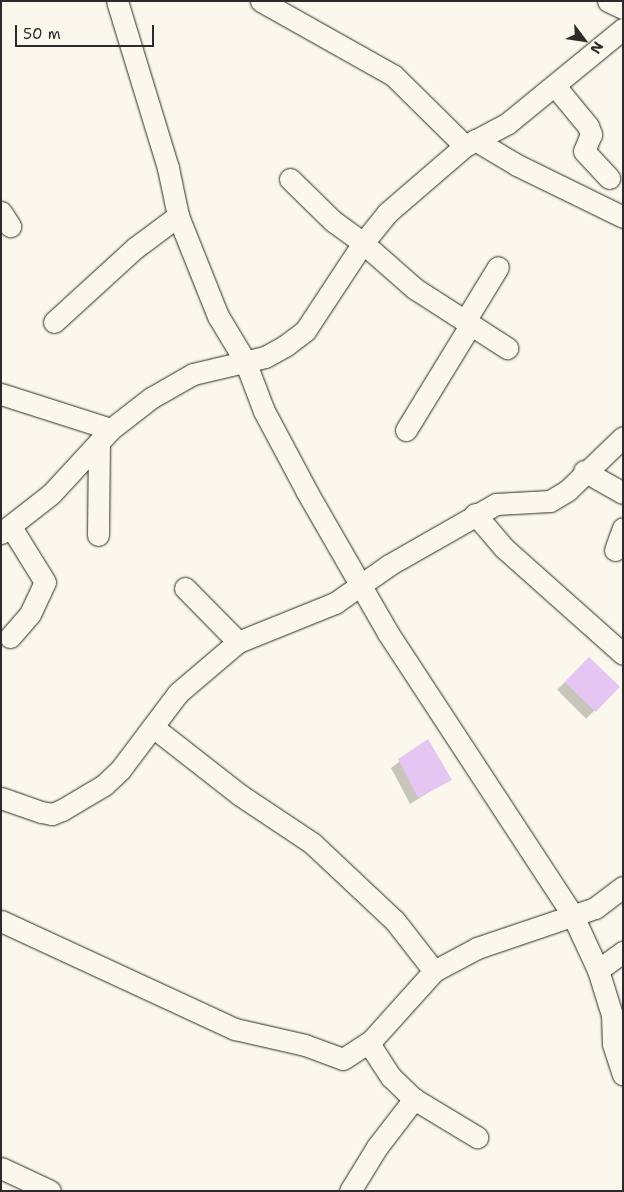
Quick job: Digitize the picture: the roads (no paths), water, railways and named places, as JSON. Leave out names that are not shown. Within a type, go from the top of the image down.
[{"type":"street","points":[[117,1],[168,168],[178,216],[218,316],[245,361],[273,427],[361,586],[444,723],[549,875],[573,916],[598,970],[617,1018],[614,1044],[623,1074]]},
{"type":"street","points":[[261,1],[393,75],[470,143],[623,217]]},
{"type":"street","points":[[608,1],[623,8]]},
{"type":"street","points":[[10,637],[30,614],[45,582],[6,530],[51,494],[105,436],[151,398],[194,374],[272,353],[305,331],[363,243],[387,213],[470,143],[508,122],[555,86],[623,29]]},
{"type":"street","points":[[555,86],[588,126],[591,134],[584,151],[609,178]]},
{"type":"street","points":[[290,179],[332,221],[363,243],[414,288],[507,348]]},
{"type":"street","points":[[54,322],[135,248],[178,216]]},
{"type":"street","points":[[406,430],[498,267]]},
{"type":"street","points":[[1,394],[105,436]]},
{"type":"street","points":[[98,535],[105,436]]},
{"type":"street","points":[[1,798],[41,812],[52,814],[62,810],[109,780],[153,727],[178,693],[238,642],[336,603],[389,565],[475,514],[496,504],[550,501],[568,490],[584,471],[623,437]]},
{"type":"street","points":[[584,471],[623,493]]},
{"type":"street","points":[[475,514],[504,548],[623,654]]},
{"type":"street","points":[[615,550],[623,528]]},
{"type":"street","points":[[185,588],[238,642]]},
{"type":"street","points":[[153,727],[240,795],[312,842],[394,921],[434,971]]},
{"type":"street","points":[[1,921],[234,1029],[305,1044],[343,1059],[371,1041],[434,971],[477,948],[595,908],[623,886]]},
{"type":"street","points":[[598,970],[623,952]]},
{"type":"street","points":[[371,1041],[376,1055],[392,1076],[414,1099],[477,1138]]},
{"type":"street","points":[[350,1191],[377,1147],[414,1099]]},
{"type":"street","points":[[1,1168],[50,1191]]}]
